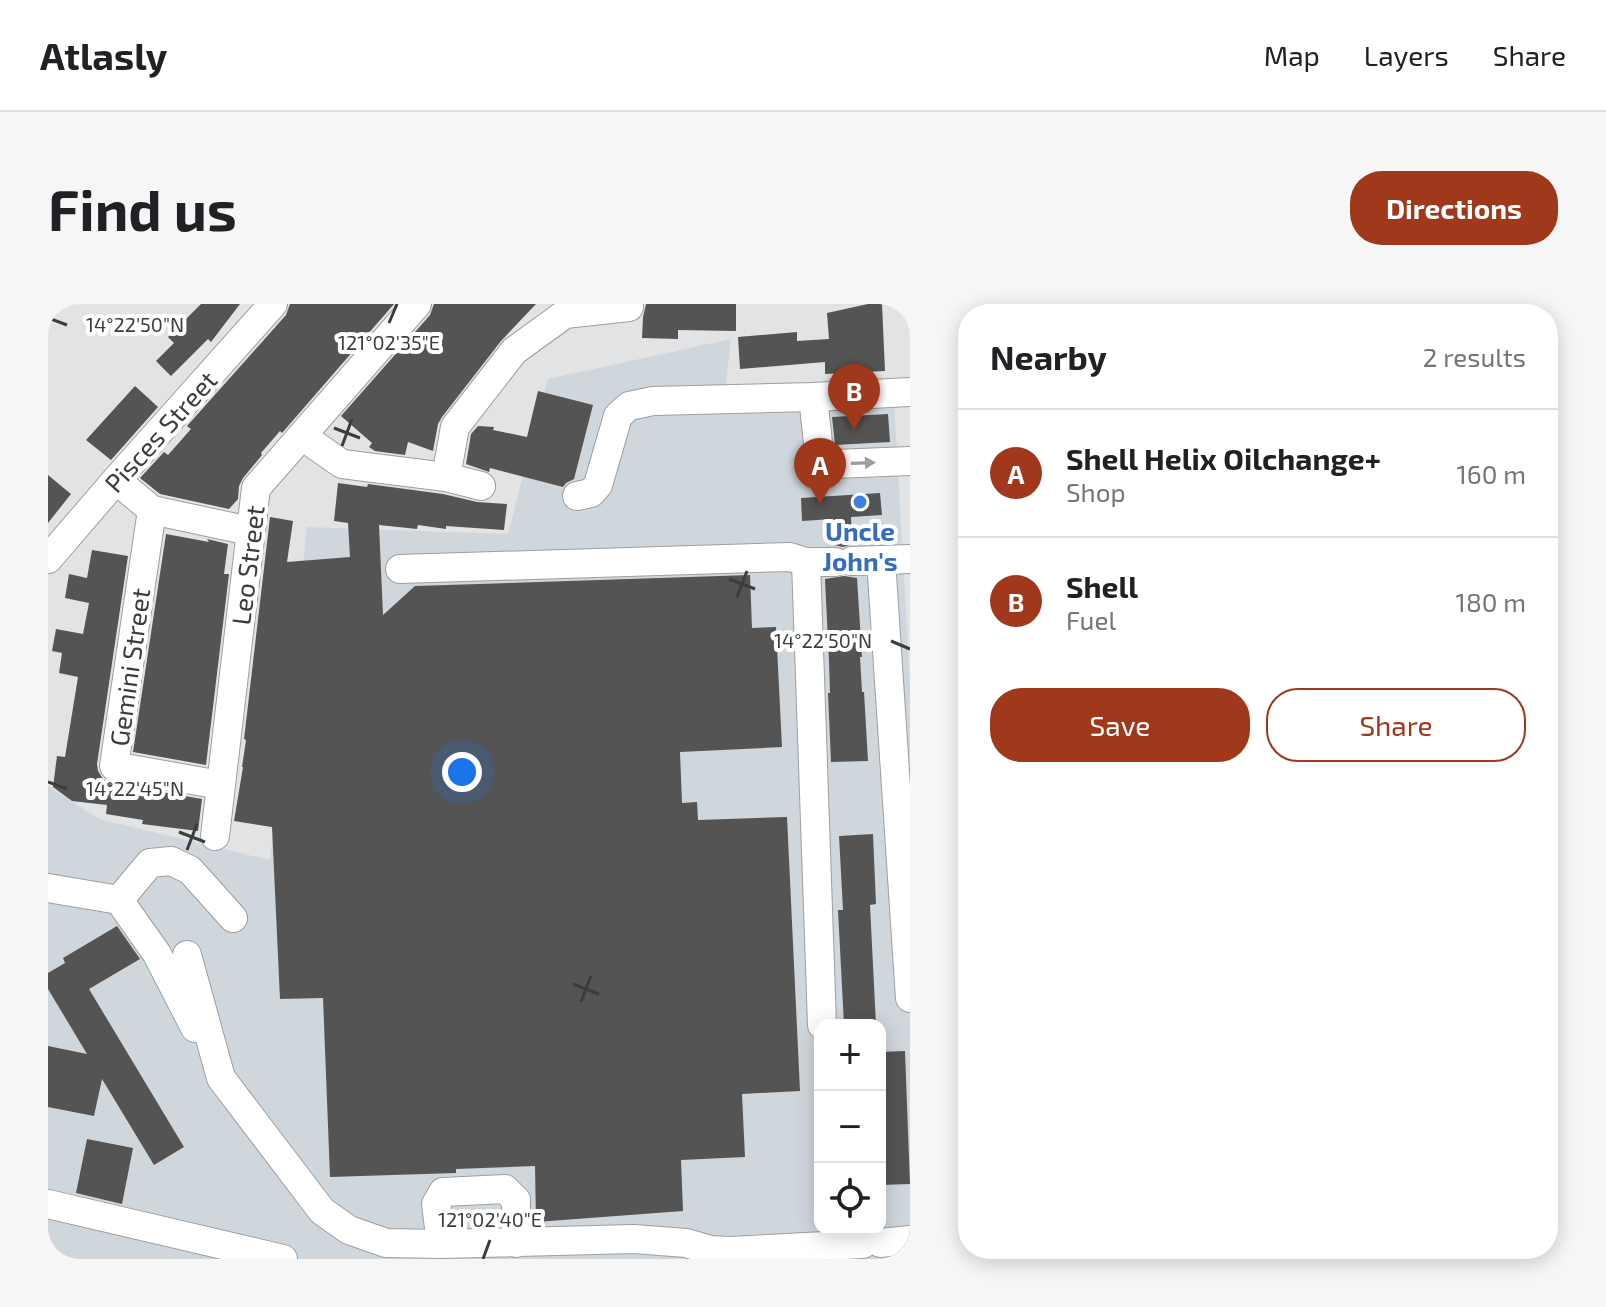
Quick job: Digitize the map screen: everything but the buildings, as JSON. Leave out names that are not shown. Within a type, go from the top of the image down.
[{"type":"street","name":"Pisces Street","points":[[48,559],[273,304]]},
{"type":"street","name":"Leo Street","points":[[215,836],[256,488],[417,304]]},
{"type":"street","points":[[446,477],[455,427],[514,351],[565,314],[629,306]]},
{"type":"street","points":[[577,496],[591,493],[598,485],[618,416],[629,406],[653,401],[910,392]]},
{"type":"street","points":[[813,397],[821,457],[835,464],[910,461]]},
{"type":"street","points":[[302,436],[342,464],[446,477],[481,486]]},
{"type":"street","points":[[116,480],[152,510],[250,531]]},
{"type":"street","name":"Gemini Street","points":[[152,510],[114,766],[220,785]]},
{"type":"street","points":[[400,569],[790,557],[806,562],[910,559]]},
{"type":"street","points":[[881,560],[910,998]]},
{"type":"street","points":[[806,562],[822,1019]]},
{"type":"street","points":[[119,900],[150,863],[171,861],[190,870],[233,918]]},
{"type":"street","points":[[48,888],[119,900],[157,954],[221,1078],[322,1211],[349,1230],[386,1243],[634,1239],[686,1243],[710,1250],[729,1251],[830,1238],[871,1243],[910,1240]]},
{"type":"street","points":[[187,955],[221,1078]]},
{"type":"street","points":[[441,1244],[436,1204],[443,1192],[505,1189],[516,1200],[516,1243]]},
{"type":"street","points":[[48,1204],[283,1259]]},
{"type":"shaded area","points":[[731,339],[723,407],[893,383],[910,682],[910,1259],[48,1259],[48,786],[99,819],[270,860],[307,527],[508,534],[548,379]]},
{"type":"place","name":"Shell","points":[[854,430]]},
{"type":"place","name":"Uncle John's","points":[[860,502]]},
{"type":"place","name":"Shell Helix Oilchange+","points":[[820,504]]}]
